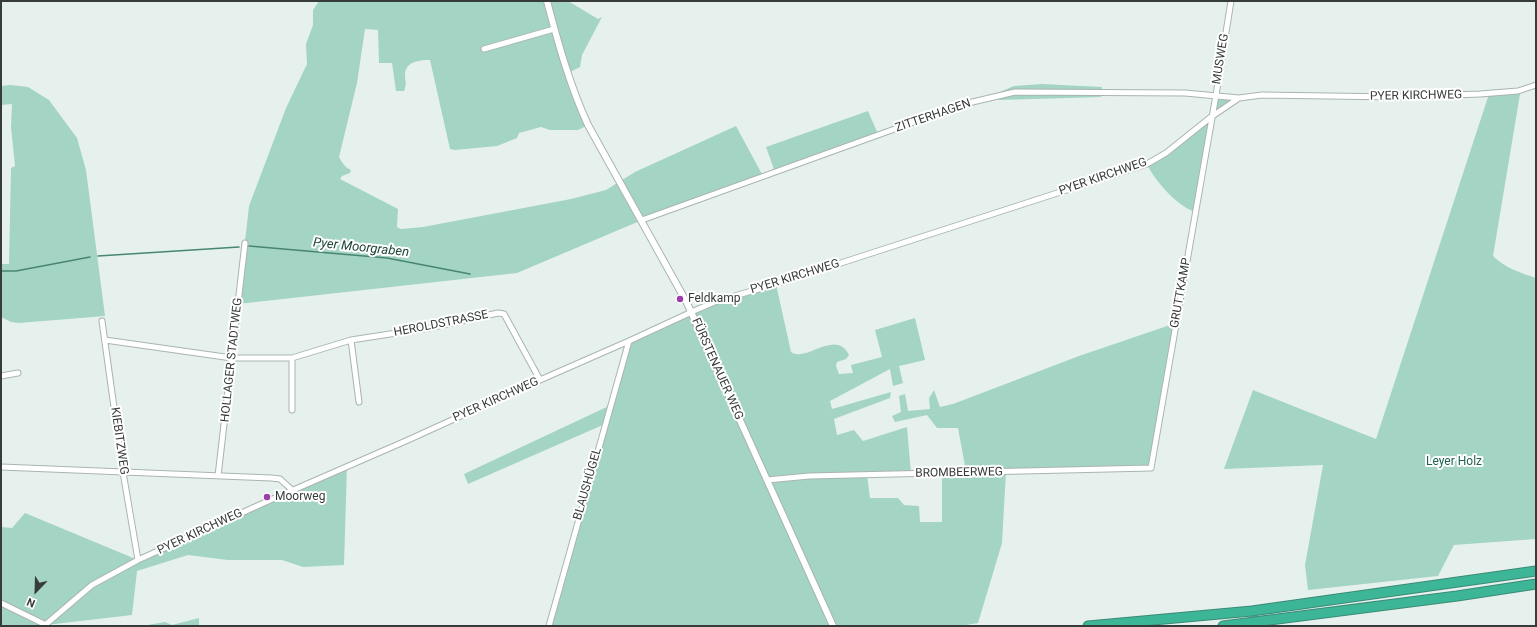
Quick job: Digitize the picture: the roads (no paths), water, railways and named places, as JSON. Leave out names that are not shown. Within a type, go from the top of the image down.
[{"type":"highway","points":[[1088,626],[1252,611],[1536,571]]},
{"type":"highway","points":[[1223,626],[1457,596],[1536,584]]},
{"type":"street","name":"FÜRSTENAUER WEG","points":[[547,1],[554,29],[581,110],[606,161],[642,220],[691,312],[834,626]]},
{"type":"street","name":"MUSWEG","points":[[1211,117],[1231,1]]},
{"type":"street","points":[[484,49],[554,29]]},
{"type":"street","name":"PYER KIRCHWEG","points":[[1,603],[45,625],[92,585],[138,560],[691,312],[717,301],[776,284],[1147,164],[1166,154],[1211,117],[1238,98],[1262,95],[1396,97],[1480,94],[1518,91],[1536,85]]},
{"type":"street","name":"ZITTERHAGEN","points":[[642,220],[964,104],[1015,92],[1185,93],[1238,98]]},
{"type":"street","name":"GRUTTKAMP","points":[[1151,468],[1211,117]]},
{"type":"street","name":"HOLLAGER STADTWEG","points":[[218,476],[245,243]]},
{"type":"street","name":"HEROLDSTRASSE","points":[[105,340],[232,358],[292,358],[351,340],[429,328],[498,313],[504,314],[540,380]]},
{"type":"street","name":"KIEBITZWEG","points":[[102,321],[123,472],[138,560]]},
{"type":"street","points":[[351,340],[359,402]]},
{"type":"street","name":"BLAUSHÜGEL","points":[[549,626],[629,341]]},
{"type":"street","points":[[292,358],[292,410]]},
{"type":"street","points":[[1,376],[18,373]]},
{"type":"street","points":[[1,467],[280,479],[292,490]]},
{"type":"street","name":"BROMBEERWEG","points":[[767,480],[809,476],[1151,468]]},
{"type":"waterway","name":"Pyer Moorgraben","points":[[249,246],[387,258],[470,274]]},
{"type":"waterway","name":"Pyer Moorgraben","points":[[98,256],[239,247]]},
{"type":"waterway","name":"Pyer Moorgraben","points":[[1,271],[16,271],[90,257]]},
{"type":"place","name":"Feldkamp","points":[[680,299]]},
{"type":"place","name":"Moorweg","points":[[267,497]]},
{"type":"park label","name":"Leyer Holz","points":[[1454,462]]}]
